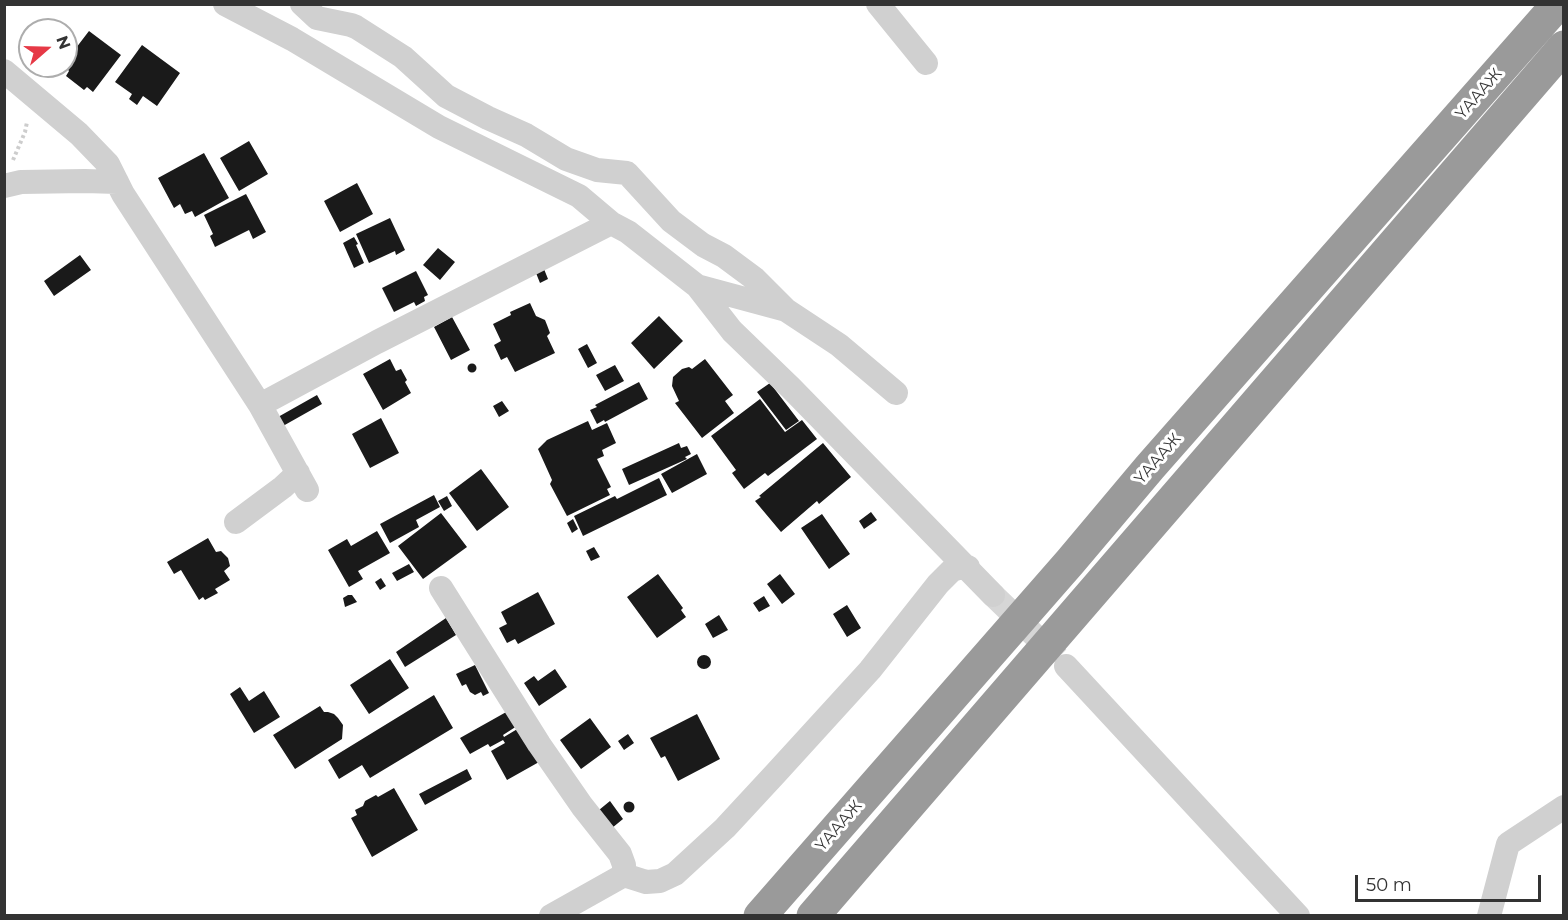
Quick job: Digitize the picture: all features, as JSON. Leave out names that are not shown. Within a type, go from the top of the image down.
[{"type":"highway","name":"ҮАААЖ","points":[[760,915],[1558,4]]},
{"type":"highway","name":"ҮАААЖ","points":[[813,915],[1563,47]]},
{"type":"street","points":[[225,4],[356,27],[403,57],[446,96],[526,135],[566,159],[597,170],[627,173],[671,220],[703,245],[724,256],[755,279],[786,310],[839,345],[896,393]]},
{"type":"street","points":[[342,4],[356,27]]},
{"type":"street","points":[[878,4],[926,63]]},
{"type":"street","points":[[291,14],[292,39],[438,127],[579,196],[611,223],[628,232],[696,286],[732,331],[993,594]]},
{"type":"street","points":[[13,78],[79,134],[108,164],[164,258],[260,405],[302,482],[283,487],[236,522]]},
{"type":"street","points":[[438,127],[458,102]]},
{"type":"street","points":[[481,148],[478,131],[482,114]]},
{"type":"street","points":[[7,176],[21,182],[117,182]]},
{"type":"street","points":[[260,405],[377,342],[611,223]]},
{"type":"street","points":[[696,286],[786,310]]},
{"type":"street","points":[[551,915],[624,875],[646,882],[660,881],[675,874],[725,828],[870,670],[938,584],[952,570],[968,567]]},
{"type":"street","points":[[441,588],[539,744],[582,806],[620,854],[624,865],[624,875]]},
{"type":"street","points":[[1066,666],[1298,915]]},
{"type":"street","points":[[1489,915],[1508,844],[1563,807]]},
{"type":"path","points":[[7,176],[25,132],[29,114],[13,78]]},
{"type":"building","points":[[89,31],[121,55],[93,92],[87,87],[84,90],[69,78],[78,78],[78,45]]},
{"type":"building","points":[[142,45],[180,73],[157,106],[143,96],[137,105],[129,99],[132,94],[115,82]]},
{"type":"building","points":[[249,141],[268,174],[239,191],[220,158]]},
{"type":"building","points":[[204,153],[229,198],[195,217],[192,211],[185,214],[180,204],[174,208],[158,178]]},
{"type":"building","points":[[357,183],[373,214],[340,232],[324,201]]},
{"type":"building","points":[[246,194],[266,232],[253,239],[249,230],[215,247],[210,236],[213,234],[204,215]]},
{"type":"building","points":[[390,218],[405,250],[396,255],[395,251],[369,263],[356,234]]},
{"type":"building","points":[[354,237],[364,263],[354,268],[343,243]]},
{"type":"building","points":[[438,248],[455,262],[440,280],[423,265]]},
{"type":"building","points":[[80,255],[91,270],[54,296],[44,281]]},
{"type":"building","points":[[544,269],[548,279],[540,283],[536,273]]},
{"type":"building","points":[[416,271],[428,295],[424,297],[425,301],[416,306],[414,302],[394,312],[382,288]]},
{"type":"building","points":[[530,303],[536,316],[545,320],[550,333],[547,336],[555,353],[515,372],[507,357],[501,360],[494,345],[501,341],[493,324],[511,315],[510,312]]},
{"type":"building","points":[[659,316],[683,341],[654,369],[631,343]]},
{"type":"building","points":[[452,317],[470,350],[451,360],[434,327]]},
{"type":"building","points":[[587,344],[597,363],[588,368],[578,349]]},
{"type":"building","points":[[390,359],[396,371],[401,369],[411,393],[383,410],[363,374]]},
{"type":"building","points":[[705,359],[733,395],[725,401],[734,413],[702,438],[675,403],[679,401],[672,386],[673,377],[682,369],[689,367],[692,369]]},
{"type":"building","points":[[472,364],[476,368],[472,372],[468,368]]},
{"type":"building","points":[[615,365],[624,381],[605,391],[596,375]]},
{"type":"building","points":[[639,382],[648,399],[597,424],[590,410],[597,407],[595,405]]},
{"type":"building","points":[[770,383],[799,421],[786,430],[757,392]]},
{"type":"building","points":[[317,395],[322,404],[283,426],[278,417]]},
{"type":"building","points":[[760,399],[785,432],[802,420],[817,439],[768,476],[765,473],[744,489],[732,473],[736,470],[711,436]]},
{"type":"building","points":[[502,401],[509,411],[499,417],[493,406]]},
{"type":"building","points":[[381,418],[399,453],[370,468],[352,434]]},
{"type":"building","points":[[588,421],[592,430],[607,423],[616,443],[602,450],[604,456],[597,459],[611,487],[607,489],[610,495],[567,516],[550,484],[552,480],[538,449],[547,440]]},
{"type":"building","points":[[679,443],[681,448],[687,446],[691,454],[685,457],[687,459],[629,485],[622,469]]},
{"type":"building","points":[[823,443],[851,477],[819,504],[817,501],[781,532],[755,501]]},
{"type":"building","points":[[697,454],[707,474],[672,493],[661,474]]},
{"type":"building","points":[[481,469],[509,507],[477,531],[449,493]]},
{"type":"building","points":[[659,478],[667,495],[583,536],[574,516],[615,496],[617,499]]},
{"type":"building","points":[[434,495],[440,507],[416,520],[419,527],[390,543],[380,524]]},
{"type":"building","points":[[447,496],[452,506],[444,511],[438,501]]},
{"type":"building","points":[[871,512],[877,520],[864,529],[859,521]]},
{"type":"building","points":[[441,513],[467,547],[423,579],[398,546]]},
{"type":"building","points":[[822,514],[850,554],[829,569],[801,528]]},
{"type":"building","points":[[573,519],[578,529],[572,533],[567,523]]},
{"type":"building","points":[[377,531],[390,553],[358,571],[363,579],[349,587],[328,550],[347,539],[351,546]]},
{"type":"building","points":[[208,538],[216,552],[221,551],[228,558],[230,566],[224,571],[230,580],[215,589],[218,593],[205,600],[203,597],[199,600],[181,570],[174,574],[167,562]]},
{"type":"building","points":[[594,547],[600,557],[591,561],[586,551]]},
{"type":"building","points":[[409,564],[414,572],[397,581],[392,573]]},
{"type":"building","points":[[658,574],[683,608],[681,610],[686,617],[657,638],[627,597]]},
{"type":"building","points":[[780,574],[795,594],[782,604],[767,584]]},
{"type":"building","points":[[381,578],[386,586],[380,590],[375,582]]},
{"type":"building","points":[[538,592],[555,624],[518,644],[515,639],[507,643],[499,628],[507,624],[501,612]]},
{"type":"building","points":[[352,595],[357,602],[345,607],[343,598]]},
{"type":"building","points":[[764,596],[770,606],[759,612],[753,603]]},
{"type":"building","points":[[847,605],[861,628],[847,637],[833,614]]},
{"type":"building","points":[[719,615],[728,630],[713,638],[705,624]]},
{"type":"building","points":[[446,618],[456,635],[405,667],[396,652]]},
{"type":"building","points":[[704,655],[709,657],[711,662],[709,667],[704,669],[699,667],[697,662],[699,657]]},
{"type":"building","points":[[390,659],[409,688],[369,714],[350,685]]},
{"type":"building","points":[[475,665],[489,693],[483,696],[481,692],[475,695],[470,692],[466,684],[462,686],[456,674]]},
{"type":"building","points":[[555,669],[567,687],[539,706],[524,683],[534,676],[538,681]]},
{"type":"building","points":[[240,687],[249,701],[264,691],[280,717],[254,733],[230,694]]},
{"type":"building","points":[[434,695],[453,728],[370,778],[362,765],[339,779],[328,760]]},
{"type":"building","points":[[320,706],[324,712],[334,714],[343,725],[342,739],[295,769],[273,735]]},
{"type":"building","points":[[508,711],[517,726],[503,735],[504,737],[519,728],[539,762],[507,780],[491,751],[505,743],[503,740],[490,747],[488,744],[470,754],[460,738]]},
{"type":"building","points":[[697,714],[720,759],[678,781],[665,756],[661,758],[650,738]]},
{"type":"building","points":[[590,718],[611,747],[581,769],[560,740]]},
{"type":"building","points":[[628,734],[634,743],[624,750],[618,741]]},
{"type":"building","points":[[467,769],[472,779],[425,805],[419,794]]},
{"type":"building","points":[[394,788],[418,830],[372,857],[351,818],[357,815],[355,810],[363,806],[365,801]]},
{"type":"building","points":[[610,801],[623,819],[612,828],[599,810]]},
{"type":"building","points":[[629,801],[635,807],[629,813],[623,807]]},
{"type":"tunnel","points":[[993,595],[1058,658]]}]
